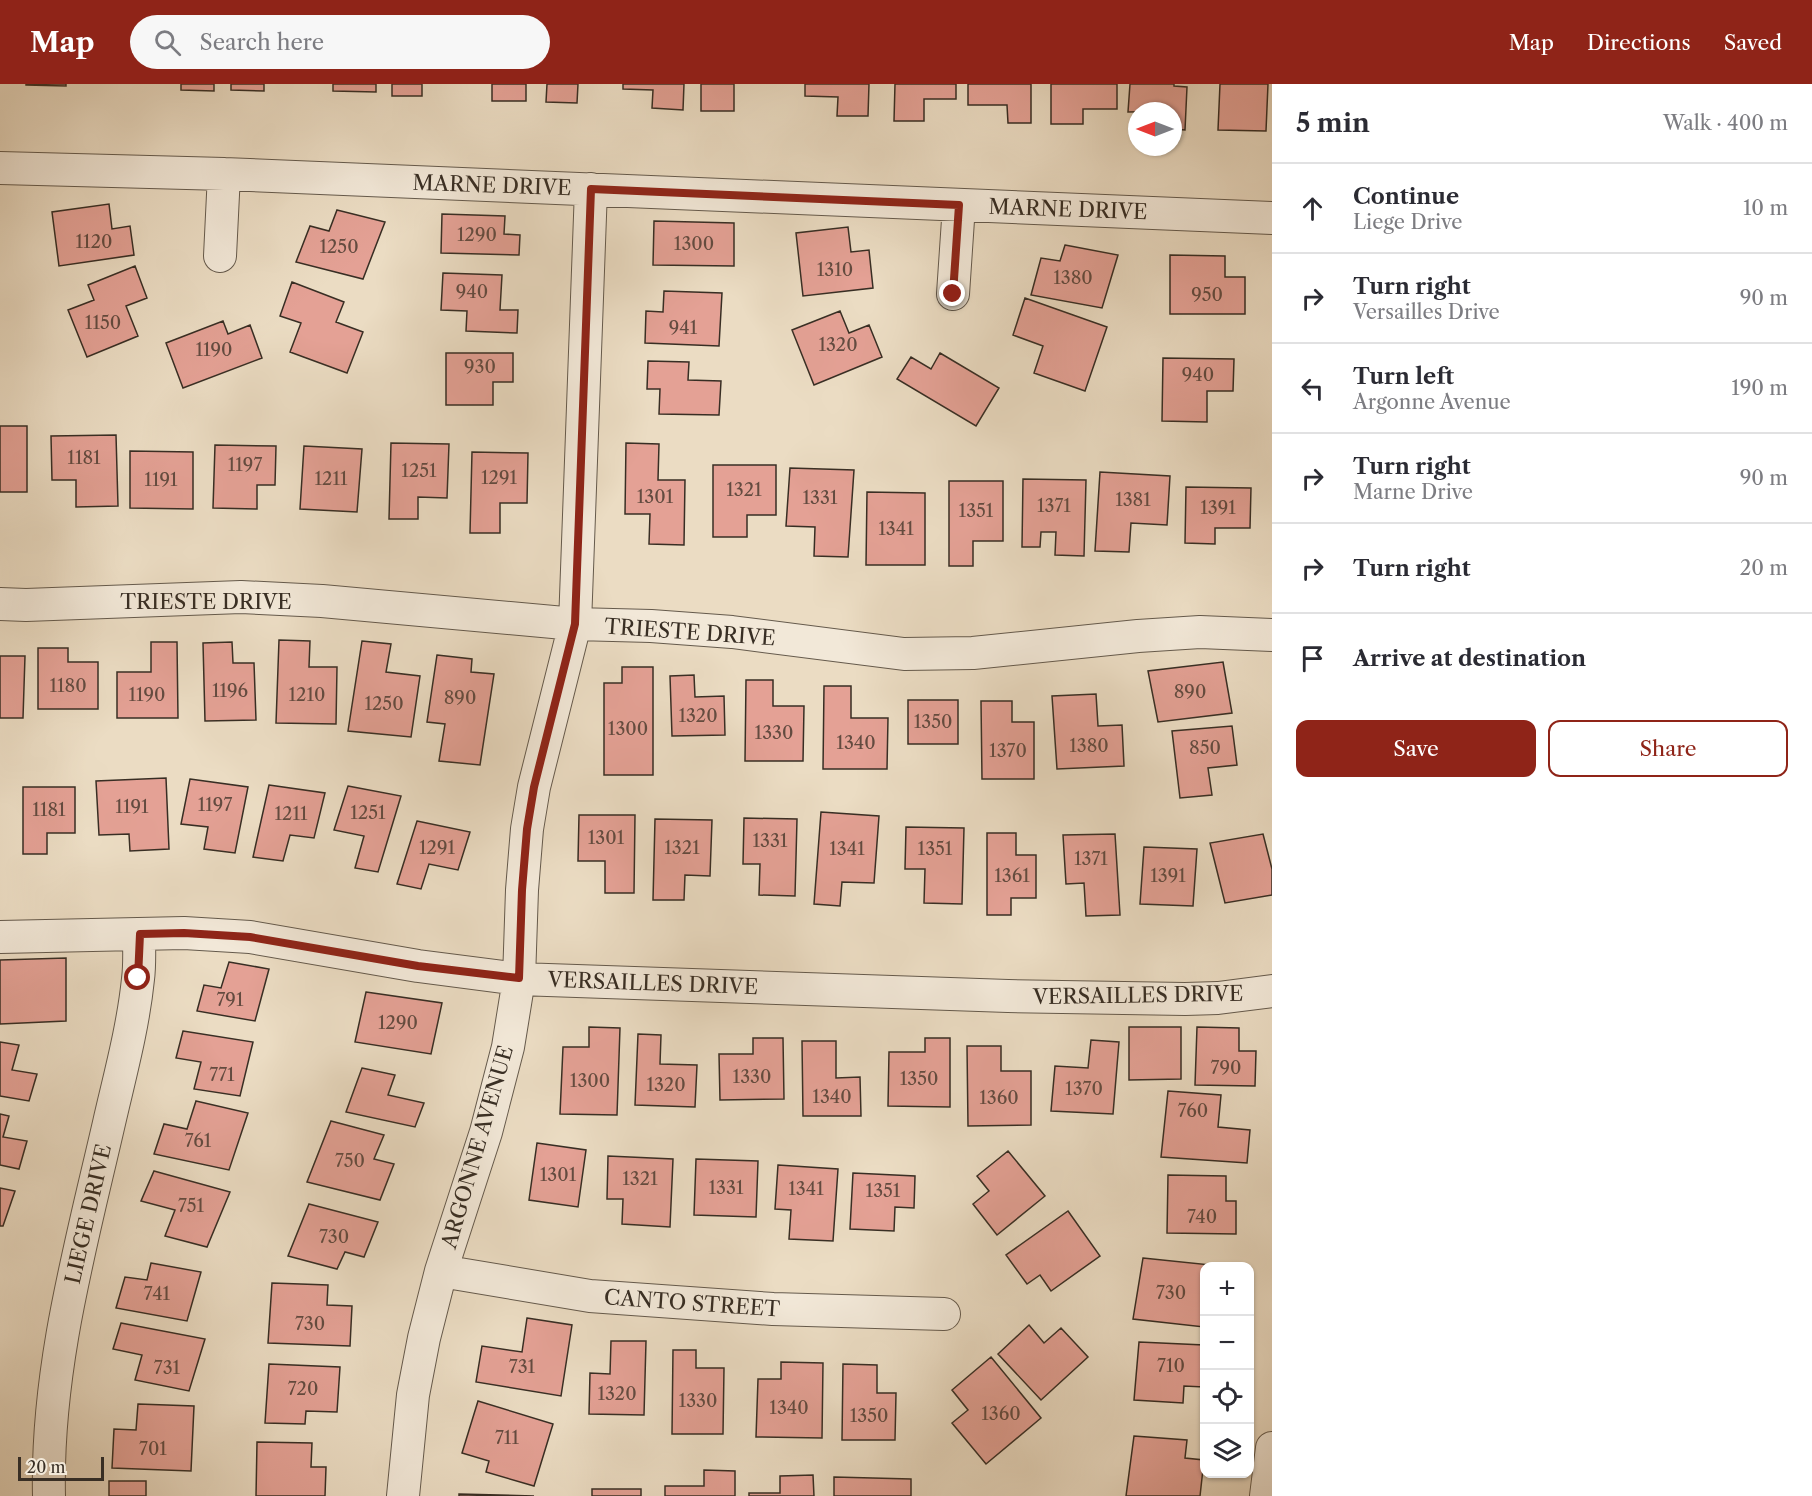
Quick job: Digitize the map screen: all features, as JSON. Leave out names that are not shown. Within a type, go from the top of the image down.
[{"type":"street","name":"MARNE DRIVE","points":[[0,168],[224,174],[1272,218]]},
{"type":"street","points":[[220,256],[224,174]]},
{"type":"street","name":"ARGONNE AVENUE","points":[[404,1496],[413,1395],[424,1338],[441,1271],[486,1132],[508,1047],[519,978],[527,829],[534,787],[575,624],[591,189]]},
{"type":"street","points":[[953,294],[959,205]]},
{"type":"street","name":"TRIESTE DRIVE","points":[[0,604],[241,597],[322,601],[575,624],[651,626],[732,632],[904,654],[973,652],[1200,632],[1272,635]]},
{"type":"street","name":"VERSAILLES DRIVE","points":[[0,937],[184,933],[250,937],[418,966],[519,978],[1008,996],[1173,999],[1218,998],[1272,991]]},
{"type":"street","name":"LIEGE DRIVE","points":[[49,1496],[54,1390],[65,1318],[128,1040],[138,978],[140,934]]},
{"type":"street","name":"CANTO STREET","points":[[441,1271],[590,1296],[773,1309],[944,1314]]},
{"type":"street","points":[[1266,1496],[1272,1448]]},
{"type":"building","points":[[66,84],[66,86],[26,85]]},
{"type":"building","points":[[181,84],[214,84],[214,91],[181,90]]},
{"type":"building","points":[[231,84],[264,84],[264,91],[231,90]]},
{"type":"building","points":[[333,84],[376,84],[376,92],[333,91]]},
{"type":"building","points":[[392,84],[422,84],[422,96],[392,96]]},
{"type":"building","points":[[492,84],[526,84],[526,101],[492,101]]},
{"type":"building","points":[[547,84],[578,84],[577,103],[546,102]]},
{"type":"building","points":[[623,84],[684,84],[683,110],[652,108],[653,90],[623,89]]},
{"type":"building","points":[[701,84],[734,84],[734,111],[701,111]]},
{"type":"building","points":[[805,84],[869,84],[868,116],[837,116],[838,97],[805,96]]},
{"type":"building","points":[[895,84],[956,84],[956,99],[924,99],[924,121],[894,121]]},
{"type":"building","points":[[968,84],[1031,84],[1031,123],[1008,123],[1007,105],[968,105]]},
{"type":"building","points":[[1051,84],[1117,84],[1117,109],[1083,109],[1083,124],[1051,124]]},
{"type":"building","points":[[1130,84],[1174,84],[1174,86],[1187,87],[1185,130],[1182,130],[1182,102],[1129,102]]},
{"type":"building","points":[[1220,84],[1268,84],[1266,131],[1218,130]]},
{"type":"building","points":[[109,204],[112,229],[130,226],[134,255],[59,266],[52,212]]},
{"type":"building","points":[[337,210],[385,222],[363,279],[296,262],[310,226],[329,231]]},
{"type":"building","points":[[442,214],[505,216],[504,234],[520,235],[519,255],[441,253]]},
{"type":"building","points":[[654,221],[734,223],[734,266],[653,265]]},
{"type":"building","points":[[848,227],[851,252],[869,250],[873,288],[803,296],[796,233]]},
{"type":"building","points":[[1065,245],[1118,255],[1102,308],[1031,295],[1041,258],[1060,261]]},
{"type":"building","points":[[1170,255],[1225,256],[1225,277],[1245,277],[1245,314],[1170,314]]},
{"type":"building","points":[[135,266],[147,298],[126,306],[138,336],[87,357],[68,310],[94,300],[88,285]]},
{"type":"building","points":[[443,273],[502,275],[500,310],[518,310],[517,333],[466,331],[467,311],[441,310]]},
{"type":"building","points":[[292,282],[344,302],[336,322],[363,332],[347,373],[290,352],[301,323],[280,316]]},
{"type":"building","points":[[664,291],[722,293],[719,346],[645,343],[646,311],[663,312]]},
{"type":"building","points":[[1025,298],[1107,327],[1085,391],[1034,373],[1043,346],[1013,335]]},
{"type":"building","points":[[840,311],[849,333],[869,325],[882,357],[814,385],[792,330]]},
{"type":"building","points":[[223,321],[228,334],[250,325],[262,358],[183,388],[166,343]]},
{"type":"building","points":[[446,353],[513,353],[513,382],[493,382],[493,405],[446,405]]},
{"type":"building","points":[[940,353],[999,388],[976,426],[897,379],[911,357],[931,369]]},
{"type":"building","points":[[1163,358],[1234,359],[1233,391],[1207,391],[1207,422],[1162,421]]},
{"type":"building","points":[[648,361],[689,362],[688,380],[721,381],[719,415],[659,414],[660,389],[647,389]]},
{"type":"building","points":[[0,426],[27,426],[27,492],[0,492]]},
{"type":"building","points":[[116,435],[118,506],[76,507],[76,480],[52,480],[51,436]]},
{"type":"building","points":[[391,443],[449,444],[447,498],[418,497],[418,519],[389,519]]},
{"type":"building","points":[[626,443],[659,444],[658,480],[685,480],[684,545],[649,544],[650,514],[625,514]]},
{"type":"building","points":[[215,445],[276,446],[275,485],[257,485],[257,509],[213,508]]},
{"type":"building","points":[[304,446],[362,449],[357,512],[300,509]]},
{"type":"building","points":[[130,451],[193,452],[193,509],[130,508]]},
{"type":"building","points":[[472,452],[528,453],[527,503],[500,503],[500,533],[470,533]]},
{"type":"building","points":[[713,465],[776,465],[776,515],[747,515],[747,537],[713,537]]},
{"type":"building","points":[[790,468],[854,470],[848,557],[814,556],[815,527],[786,526]]},
{"type":"building","points":[[1100,472],[1170,476],[1167,525],[1131,523],[1129,552],[1095,551]]},
{"type":"building","points":[[1023,479],[1086,480],[1084,556],[1055,555],[1056,532],[1041,532],[1040,547],[1022,547]]},
{"type":"building","points":[[949,481],[1003,481],[1003,541],[973,541],[973,566],[949,566]]},
{"type":"building","points":[[1186,487],[1251,488],[1250,528],[1215,528],[1215,544],[1185,543]]},
{"type":"building","points":[[867,492],[925,493],[925,565],[866,565]]},
{"type":"building","points":[[279,640],[310,641],[309,667],[337,667],[336,724],[276,723]]},
{"type":"building","points":[[362,641],[391,644],[386,672],[420,676],[411,737],[348,731]]},
{"type":"building","points":[[151,642],[177,642],[178,718],[117,718],[117,672],[151,672]]},
{"type":"building","points":[[232,642],[233,663],[254,663],[256,720],[205,721],[203,643]]},
{"type":"building","points":[[38,648],[68,648],[68,662],[98,662],[98,709],[38,709]]},
{"type":"building","points":[[437,655],[472,659],[471,672],[494,674],[480,765],[439,761],[445,724],[427,722]]},
{"type":"building","points":[[0,656],[25,656],[23,718],[0,718]]},
{"type":"building","points":[[1223,662],[1232,713],[1158,722],[1148,671]]},
{"type":"building","points":[[622,667],[653,667],[653,775],[604,775],[604,683],[622,683]]},
{"type":"building","points":[[694,675],[695,697],[724,696],[725,735],[672,736],[670,676]]},
{"type":"building","points":[[746,680],[773,680],[773,706],[804,706],[803,761],[745,761]]},
{"type":"building","points":[[824,686],[851,686],[851,718],[888,718],[887,769],[823,769]]},
{"type":"building","points":[[1096,694],[1098,726],[1122,725],[1124,766],[1057,769],[1052,696]]},
{"type":"building","points":[[908,700],[958,700],[958,744],[908,744]]},
{"type":"building","points":[[981,701],[1012,701],[1012,722],[1034,722],[1034,779],[982,779]]},
{"type":"building","points":[[1232,726],[1237,765],[1208,768],[1212,795],[1180,798],[1172,731]]},
{"type":"building","points":[[166,778],[169,849],[130,851],[129,834],[99,835],[96,781]]},
{"type":"building","points":[[190,779],[248,787],[235,853],[204,849],[208,827],[181,824]]},
{"type":"building","points":[[269,785],[325,793],[314,838],[290,835],[283,861],[253,857]]},
{"type":"building","points":[[348,786],[401,796],[378,872],[355,868],[364,836],[334,830]]},
{"type":"building","points":[[23,787],[75,787],[75,833],[47,833],[47,854],[23,854]]},
{"type":"building","points":[[821,812],[879,816],[874,883],[842,882],[840,906],[814,904]]},
{"type":"building","points":[[579,815],[635,815],[634,893],[605,893],[605,861],[578,861]]},
{"type":"building","points":[[744,818],[797,819],[795,896],[759,895],[760,864],[743,864]]},
{"type":"building","points":[[655,819],[712,820],[710,876],[685,875],[684,900],[653,900]]},
{"type":"building","points":[[417,821],[470,832],[458,870],[429,864],[421,889],[397,884]]},
{"type":"building","points":[[906,827],[964,828],[962,904],[924,903],[925,869],[905,869]]},
{"type":"building","points":[[987,833],[1016,833],[1016,855],[1036,855],[1036,898],[1011,898],[1011,915],[987,915]]},
{"type":"building","points":[[1115,834],[1120,915],[1086,916],[1084,883],[1066,884],[1063,835]]},
{"type":"building","points":[[1263,834],[1272,869],[1272,895],[1225,903],[1210,843]]},
{"type":"building","points":[[1144,847],[1197,849],[1193,906],[1140,904]]},
{"type":"building","points":[[66,958],[66,1021],[0,1024],[0,960]]},
{"type":"building","points":[[229,962],[269,969],[255,1021],[197,1011],[204,985],[221,988]]},
{"type":"building","points":[[366,992],[442,1003],[431,1054],[355,1042]]},
{"type":"building","points":[[589,1027],[620,1028],[617,1115],[560,1114],[563,1047],[589,1047]]},
{"type":"building","points":[[1129,1027],[1181,1027],[1181,1079],[1129,1080]]},
{"type":"building","points":[[1197,1027],[1239,1028],[1239,1051],[1256,1051],[1255,1086],[1195,1085]]},
{"type":"building","points":[[183,1031],[253,1042],[240,1096],[194,1089],[201,1062],[176,1058]]},
{"type":"building","points":[[638,1034],[661,1035],[660,1064],[697,1065],[695,1107],[635,1105]]},
{"type":"building","points":[[753,1038],[783,1038],[784,1099],[720,1100],[719,1054],[753,1054]]},
{"type":"building","points":[[925,1038],[950,1038],[950,1107],[888,1106],[889,1052],[925,1052]]},
{"type":"building","points":[[1091,1040],[1119,1042],[1113,1114],[1051,1111],[1055,1066],[1088,1068]]},
{"type":"building","points":[[802,1041],[836,1041],[836,1078],[860,1077],[861,1116],[803,1116]]},
{"type":"building","points":[[0,1042],[19,1045],[12,1070],[37,1074],[29,1101],[0,1096]]},
{"type":"building","points":[[967,1046],[1001,1046],[1001,1071],[1031,1071],[1031,1125],[968,1126]]},
{"type":"building","points":[[362,1068],[395,1075],[388,1095],[424,1103],[415,1127],[346,1112]]},
{"type":"building","points":[[1168,1091],[1221,1095],[1218,1127],[1250,1130],[1247,1163],[1161,1157]]},
{"type":"building","points":[[196,1101],[248,1113],[229,1170],[154,1154],[164,1124],[187,1129]]},
{"type":"building","points":[[0,1114],[9,1116],[3,1137],[27,1141],[19,1169],[0,1165]]},
{"type":"building","points":[[331,1121],[384,1135],[374,1159],[394,1164],[380,1200],[307,1182]]},
{"type":"building","points":[[537,1143],[586,1150],[578,1207],[529,1200]]},
{"type":"building","points":[[1008,1151],[1045,1196],[997,1235],[973,1204],[989,1191],[977,1176]]},
{"type":"building","points":[[608,1156],[673,1159],[670,1227],[622,1224],[623,1199],[607,1199]]},
{"type":"building","points":[[696,1159],[758,1161],[756,1217],[694,1215]]},
{"type":"building","points":[[778,1165],[838,1169],[833,1241],[789,1239],[791,1210],[775,1209]]},
{"type":"building","points":[[154,1171],[230,1192],[207,1247],[165,1236],[175,1210],[141,1201]]},
{"type":"building","points":[[853,1173],[915,1176],[914,1208],[895,1207],[894,1231],[850,1229]]},
{"type":"building","points":[[1168,1175],[1226,1176],[1226,1201],[1236,1201],[1236,1234],[1167,1233]]},
{"type":"building","points":[[0,1188],[15,1191],[3,1226],[0,1226]]},
{"type":"building","points":[[309,1204],[378,1222],[364,1257],[345,1252],[337,1269],[288,1256]]},
{"type":"building","points":[[1068,1211],[1100,1256],[1051,1291],[1040,1275],[1027,1284],[1006,1255]]},
{"type":"building","points":[[1143,1258],[1200,1264],[1200,1327],[1133,1319]]},
{"type":"building","points":[[151,1263],[201,1272],[187,1321],[116,1308],[125,1277],[147,1280]]},
{"type":"building","points":[[272,1283],[328,1285],[327,1305],[352,1306],[350,1346],[268,1343]]},
{"type":"building","points":[[527,1318],[572,1325],[561,1396],[476,1382],[482,1346],[522,1352]]},
{"type":"building","points":[[121,1323],[205,1339],[189,1391],[135,1380],[142,1355],[113,1349]]},
{"type":"building","points":[[1029,1325],[1044,1343],[1061,1328],[1088,1357],[1041,1400],[998,1354]]},
{"type":"building","points":[[611,1341],[646,1341],[644,1415],[589,1414],[590,1373],[610,1374]]},
{"type":"building","points":[[1139,1342],[1200,1345],[1200,1387],[1184,1386],[1183,1403],[1134,1400]]},
{"type":"building","points":[[673,1350],[696,1350],[696,1368],[724,1368],[723,1434],[672,1434]]},
{"type":"building","points":[[991,1357],[1041,1418],[986,1464],[952,1423],[968,1410],[952,1390]]},
{"type":"building","points":[[781,1362],[823,1363],[822,1438],[756,1437],[758,1379],[781,1379]]},
{"type":"building","points":[[269,1364],[340,1367],[337,1412],[306,1411],[305,1424],[265,1423]]},
{"type":"building","points":[[843,1364],[877,1365],[877,1393],[896,1393],[895,1440],[842,1440]]},
{"type":"building","points":[[478,1401],[553,1424],[534,1486],[486,1472],[489,1461],[462,1453]]},
{"type":"building","points":[[138,1404],[194,1406],[191,1471],[112,1468],[114,1429],[136,1430]]},
{"type":"building","points":[[1134,1436],[1187,1440],[1185,1458],[1200,1460],[1200,1478],[1202,1478],[1200,1496],[1126,1496]]},
{"type":"building","points":[[257,1442],[312,1443],[311,1467],[326,1467],[325,1496],[256,1496]]},
{"type":"building","points":[[704,1470],[735,1471],[735,1496],[665,1496],[665,1486],[704,1486]]},
{"type":"building","points":[[813,1475],[814,1496],[749,1496],[749,1493],[780,1493],[780,1476]]},
{"type":"building","points":[[834,1477],[911,1479],[911,1496],[834,1496]]},
{"type":"building","points":[[109,1481],[146,1481],[146,1496],[109,1496]]},
{"type":"building","points":[[592,1489],[641,1489],[641,1496],[592,1496]]},
{"type":"building","points":[[459,1494],[534,1496],[459,1496]]},
{"type":"route","points":[[138,978],[140,934],[184,933],[250,937],[418,966],[519,978],[527,829],[534,787],[575,624],[591,189],[959,205],[953,294]]}]
